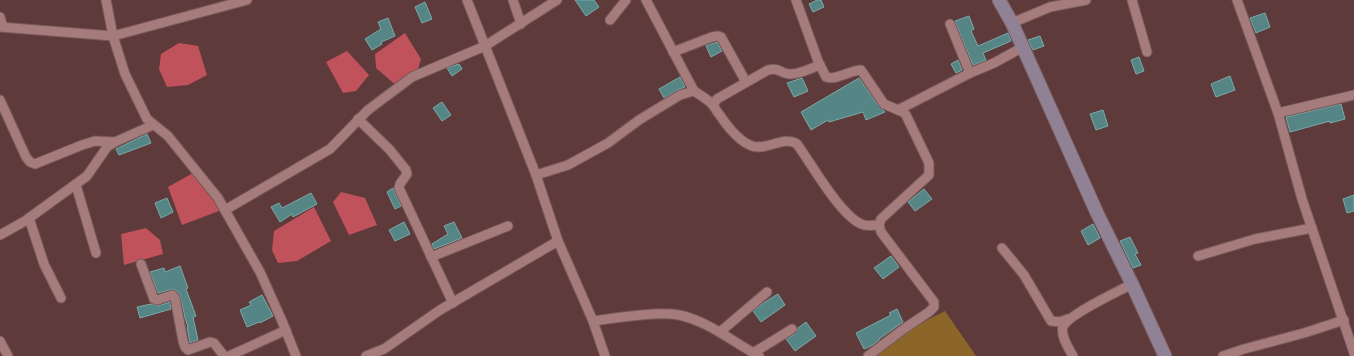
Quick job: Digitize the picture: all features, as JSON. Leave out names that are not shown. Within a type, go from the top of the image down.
[{"type":"street","points":[[106,0],[113,36],[125,74],[147,120],[168,136],[218,198],[260,272],[296,356]]},
{"type":"street","points":[[0,17],[2,27],[113,36],[246,0]]},
{"type":"street","points":[[467,0],[536,175],[558,241],[593,321],[605,356]]},
{"type":"street","points":[[513,0],[521,24]]},
{"type":"street","points":[[225,210],[330,149],[368,110],[412,77],[485,46],[557,0]]},
{"type":"street","points":[[610,20],[626,0]]},
{"type":"street","points":[[646,0],[694,91],[713,105],[729,129],[746,144],[754,147],[765,147],[787,141],[793,141],[797,144],[831,195],[850,216],[858,223],[865,226],[879,225]]},
{"type":"street","points":[[796,0],[824,74],[829,78],[861,70],[884,104],[903,112],[906,116],[928,163],[929,175],[881,219],[879,225],[881,232],[934,302],[934,307],[868,356]]},
{"type":"street","points":[[999,0],[1012,23],[1097,213],[1165,356]]},
{"type":"street","points":[[1012,23],[1050,7],[1086,0]]},
{"type":"street","points":[[1132,0],[1147,52]]},
{"type":"street","points":[[1237,0],[1278,113],[1302,199],[1353,347]]},
{"type":"street","points":[[950,24],[970,73]]},
{"type":"street","points":[[673,52],[712,37],[721,37],[746,82]]},
{"type":"street","points":[[898,110],[970,73],[994,64],[1023,47]]},
{"type":"street","points":[[713,105],[717,99],[768,70],[776,68],[788,74],[794,74],[820,65]]},
{"type":"street","points":[[536,175],[568,165],[608,143],[639,120],[680,95],[694,91]]},
{"type":"street","points":[[1278,113],[1354,95]]},
{"type":"street","points":[[0,100],[26,157],[30,162],[35,164],[95,141],[115,142]]},
{"type":"street","points":[[358,119],[390,150],[406,170],[407,174],[399,188],[453,303]]},
{"type":"street","points":[[0,235],[29,218],[76,185],[92,170],[107,147],[153,125]]},
{"type":"street","points":[[76,185],[96,253]]},
{"type":"street","points":[[29,218],[44,264],[60,298]]},
{"type":"street","points":[[431,257],[508,226]]},
{"type":"street","points":[[1198,256],[1255,239],[1312,228]]},
{"type":"street","points":[[366,356],[389,346],[429,317],[558,241]]},
{"type":"street","points":[[1002,248],[1024,275],[1051,321],[1060,322],[1071,318],[1132,284]]},
{"type":"street","points":[[141,264],[154,299],[157,300],[172,295],[175,298],[185,347],[188,350],[210,342],[214,343],[224,356]]},
{"type":"street","points":[[720,332],[767,292]]},
{"type":"street","points":[[593,321],[642,315],[671,314],[698,321],[720,332],[756,354],[792,329]]},
{"type":"street","points":[[1071,318],[1063,326],[1062,332],[1072,356]]},
{"type":"street","points":[[1223,356],[1244,349],[1304,334],[1344,320]]},
{"type":"street","points":[[229,356],[286,330]]},
{"type":"street","points":[[0,341],[8,356]]},
{"type":"shaded area","points":[[405,33],[421,59],[416,76],[398,87],[376,68],[375,54]]},
{"type":"shaded area","points":[[179,43],[198,46],[207,75],[188,85],[167,87],[159,69],[161,54]]},
{"type":"shaded area","points":[[347,51],[369,75],[356,91],[343,93],[326,62]]},
{"type":"shaded area","points":[[193,173],[217,201],[219,211],[182,225],[168,187]]},
{"type":"shaded area","points":[[341,192],[365,198],[377,225],[349,235],[333,202]]},
{"type":"shaded area","points":[[314,207],[331,241],[297,261],[278,263],[272,250],[274,231]]},
{"type":"shaded area","points":[[146,228],[160,240],[163,254],[124,265],[121,234]]},
{"type":"shaded area","points":[[945,311],[976,356],[878,356],[883,349],[899,336]]},
{"type":"building","points":[[575,0],[594,0],[599,7],[586,16]]},
{"type":"building","points":[[817,0],[821,0],[824,7],[813,12],[809,4]]},
{"type":"building","points":[[425,2],[432,19],[422,23],[415,7]]},
{"type":"building","points":[[1265,13],[1270,27],[1256,33],[1250,18]]},
{"type":"building","points":[[969,16],[974,29],[971,31],[978,46],[1008,33],[1011,41],[983,53],[986,60],[973,65],[955,21]]},
{"type":"building","points":[[388,18],[395,36],[381,42],[382,44],[372,50],[365,39],[381,29],[378,22]]},
{"type":"building","points":[[1040,36],[1044,46],[1033,50],[1028,40]]},
{"type":"building","points":[[717,42],[722,51],[711,57],[706,46]]},
{"type":"building","points":[[1139,57],[1144,71],[1136,74],[1131,60]]},
{"type":"building","points":[[958,60],[962,70],[956,73],[951,64]]},
{"type":"building","points":[[459,64],[462,69],[452,76],[447,68]]},
{"type":"building","points":[[1230,76],[1235,90],[1216,97],[1211,84]]},
{"type":"building","points":[[680,77],[685,87],[664,98],[659,89]]},
{"type":"building","points":[[802,78],[808,91],[794,97],[787,83]]},
{"type":"building","points":[[859,78],[877,104],[885,112],[866,120],[863,112],[829,122],[828,120],[811,130],[801,112]]},
{"type":"building","points":[[442,102],[451,115],[442,121],[433,108]]},
{"type":"building","points":[[1341,104],[1345,119],[1330,123],[1330,121],[1290,132],[1286,117]]},
{"type":"building","points":[[1103,110],[1108,126],[1096,130],[1090,114]]},
{"type":"building","points":[[147,134],[151,143],[119,155],[116,149]]},
{"type":"building","points":[[393,188],[401,206],[395,209],[387,192]]},
{"type":"building","points":[[924,189],[932,199],[915,211],[908,202]]},
{"type":"building","points":[[311,193],[317,204],[293,217],[292,214],[280,222],[271,207],[279,203],[282,208]]},
{"type":"building","points":[[1354,195],[1354,211],[1347,213],[1343,199]]},
{"type":"building","points":[[167,198],[173,212],[161,218],[155,203]]},
{"type":"building","points":[[404,222],[410,234],[395,241],[389,230]]},
{"type":"building","points":[[454,222],[462,238],[434,249],[432,244],[448,234],[444,226]]},
{"type":"building","points":[[1093,224],[1100,238],[1088,245],[1081,231]]},
{"type":"building","points":[[1130,237],[1138,253],[1135,254],[1141,265],[1133,268],[1120,241]]},
{"type":"building","points":[[891,256],[899,267],[883,279],[874,268]]},
{"type":"building","points":[[180,266],[188,288],[186,289],[196,316],[193,317],[198,340],[190,343],[188,327],[180,294],[173,289],[158,293],[150,272],[164,268],[165,272]]},
{"type":"building","points":[[778,294],[785,305],[761,322],[753,311]]},
{"type":"building","points":[[262,295],[273,316],[260,323],[259,322],[247,327],[240,310],[251,305],[249,302]]},
{"type":"building","points":[[170,302],[171,309],[140,318],[137,307],[151,304],[158,306]]},
{"type":"building","points":[[897,309],[903,322],[873,345],[864,349],[856,333],[891,315],[889,313]]},
{"type":"building","points":[[806,322],[816,336],[795,351],[786,339],[795,334],[798,328]]}]
